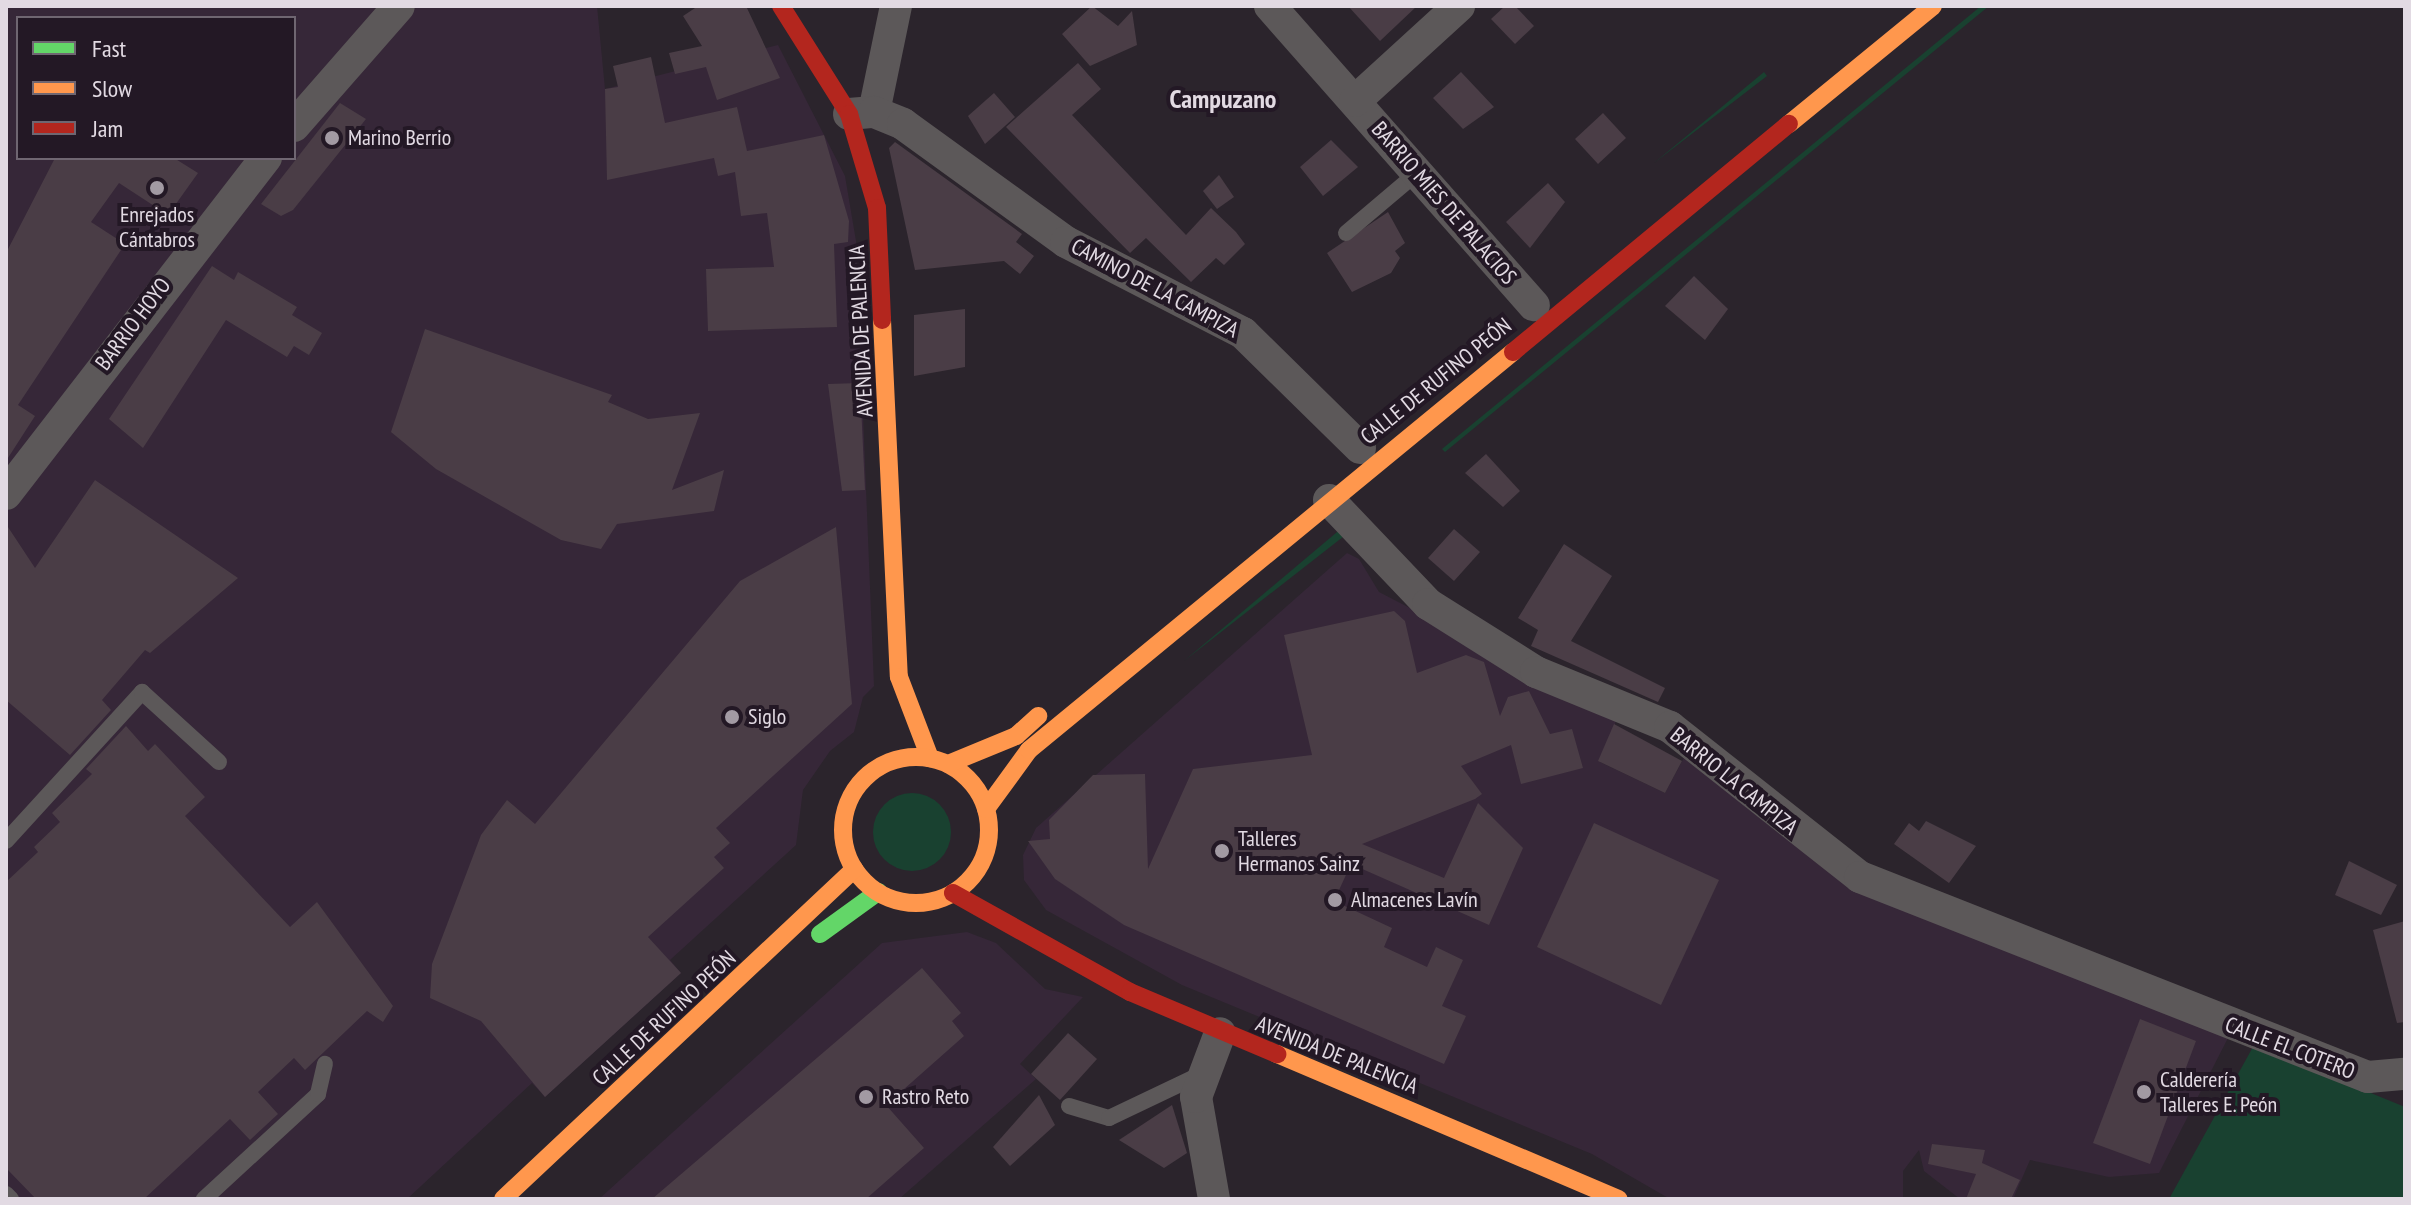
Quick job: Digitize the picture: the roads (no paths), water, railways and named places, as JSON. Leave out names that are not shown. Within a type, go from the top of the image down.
[{"type":"main road","name":"AVENIDA DE PALENCIA","points":[[781,6],[861,113],[877,208],[883,267],[899,677],[892,715]]},
{"type":"main road","name":"CALLE DE RUFINO PEÓN","points":[[986,809],[1029,750],[1321,489],[1933,6]]},
{"type":"main road","points":[[939,761],[986,809],[982,862],[953,893],[915,903],[878,892],[854,869],[843,823],[863,780],[882,765],[939,761],[1016,736],[1201,580]]},
{"type":"main road","name":"AVENIDA DE PALENCIA","points":[[899,677],[939,761]]},
{"type":"main road","points":[[882,765],[887,740]]},
{"type":"main road","points":[[982,862],[995,880]]},
{"type":"main road","name":"CALLE DE RUFINO PEÓN","points":[[503,1199],[854,869]]},
{"type":"main road","points":[[801,952],[878,892]]},
{"type":"main road","name":"AVENIDA DE PALENCIA","points":[[953,893],[1043,940],[1130,992],[1220,1033],[1619,1199]]},
{"type":"main road","name":"AVENIDA DE PALENCIA","points":[[1010,899],[1043,940]]},
{"type":"street","points":[[296,124],[399,6]]},
{"type":"street","points":[[861,113],[896,6]]},
{"type":"street","name":"BARRIO MIES DE PALACIOS","points":[[1270,6],[1534,305]]},
{"type":"street","name":"BARRIO MIES DE PALACIOS","points":[[1355,101],[1459,6]]},
{"type":"street","name":"CAMINO DE LA CAMPIZA","points":[[861,113],[903,124],[1124,277],[1243,333],[1363,445]]},
{"type":"street","name":"BARRIO HOYO","points":[[6,494],[264,160]]},
{"type":"street","name":"BARRIO LA CAMPIZA","points":[[1321,489],[1428,604],[1536,672],[1670,727],[1860,877],[2177,1005]]},
{"type":"street","name":"CALLE EL COTERO","points":[[2177,1005],[2368,1077],[2405,1074]]},
{"type":"street","points":[[1214,1199],[1199,1075],[1220,1033]]},
{"type":"lane","points":[[1346,233],[1417,173]]},
{"type":"lane","points":[[6,841],[142,692],[219,762]]},
{"type":"lane","points":[[204,1199],[318,1094],[325,1064]]},
{"type":"lane","points":[[1069,1106],[1109,1118],[1199,1075]]},
{"type":"lane","points":[[6,1194],[11,1199]]},
{"type":"place","name":"Marino Berrio","points":[[332,138]]},
{"type":"place","name":"Enrejados Cántabros","points":[[157,188]]},
{"type":"place","name":"Siglo","points":[[732,717]]},
{"type":"place","name":"Talleres Hermanos Sainz","points":[[1222,851]]},
{"type":"place","name":"Almacenes Lavín","points":[[1335,900]]},
{"type":"place","name":"Calderería Talleres E. Peón","points":[[2144,1092]]},
{"type":"place","name":"Rastro Reto","points":[[866,1097]]},
{"type":"district","name":"Campuzano","points":[[1223,99]]}]
